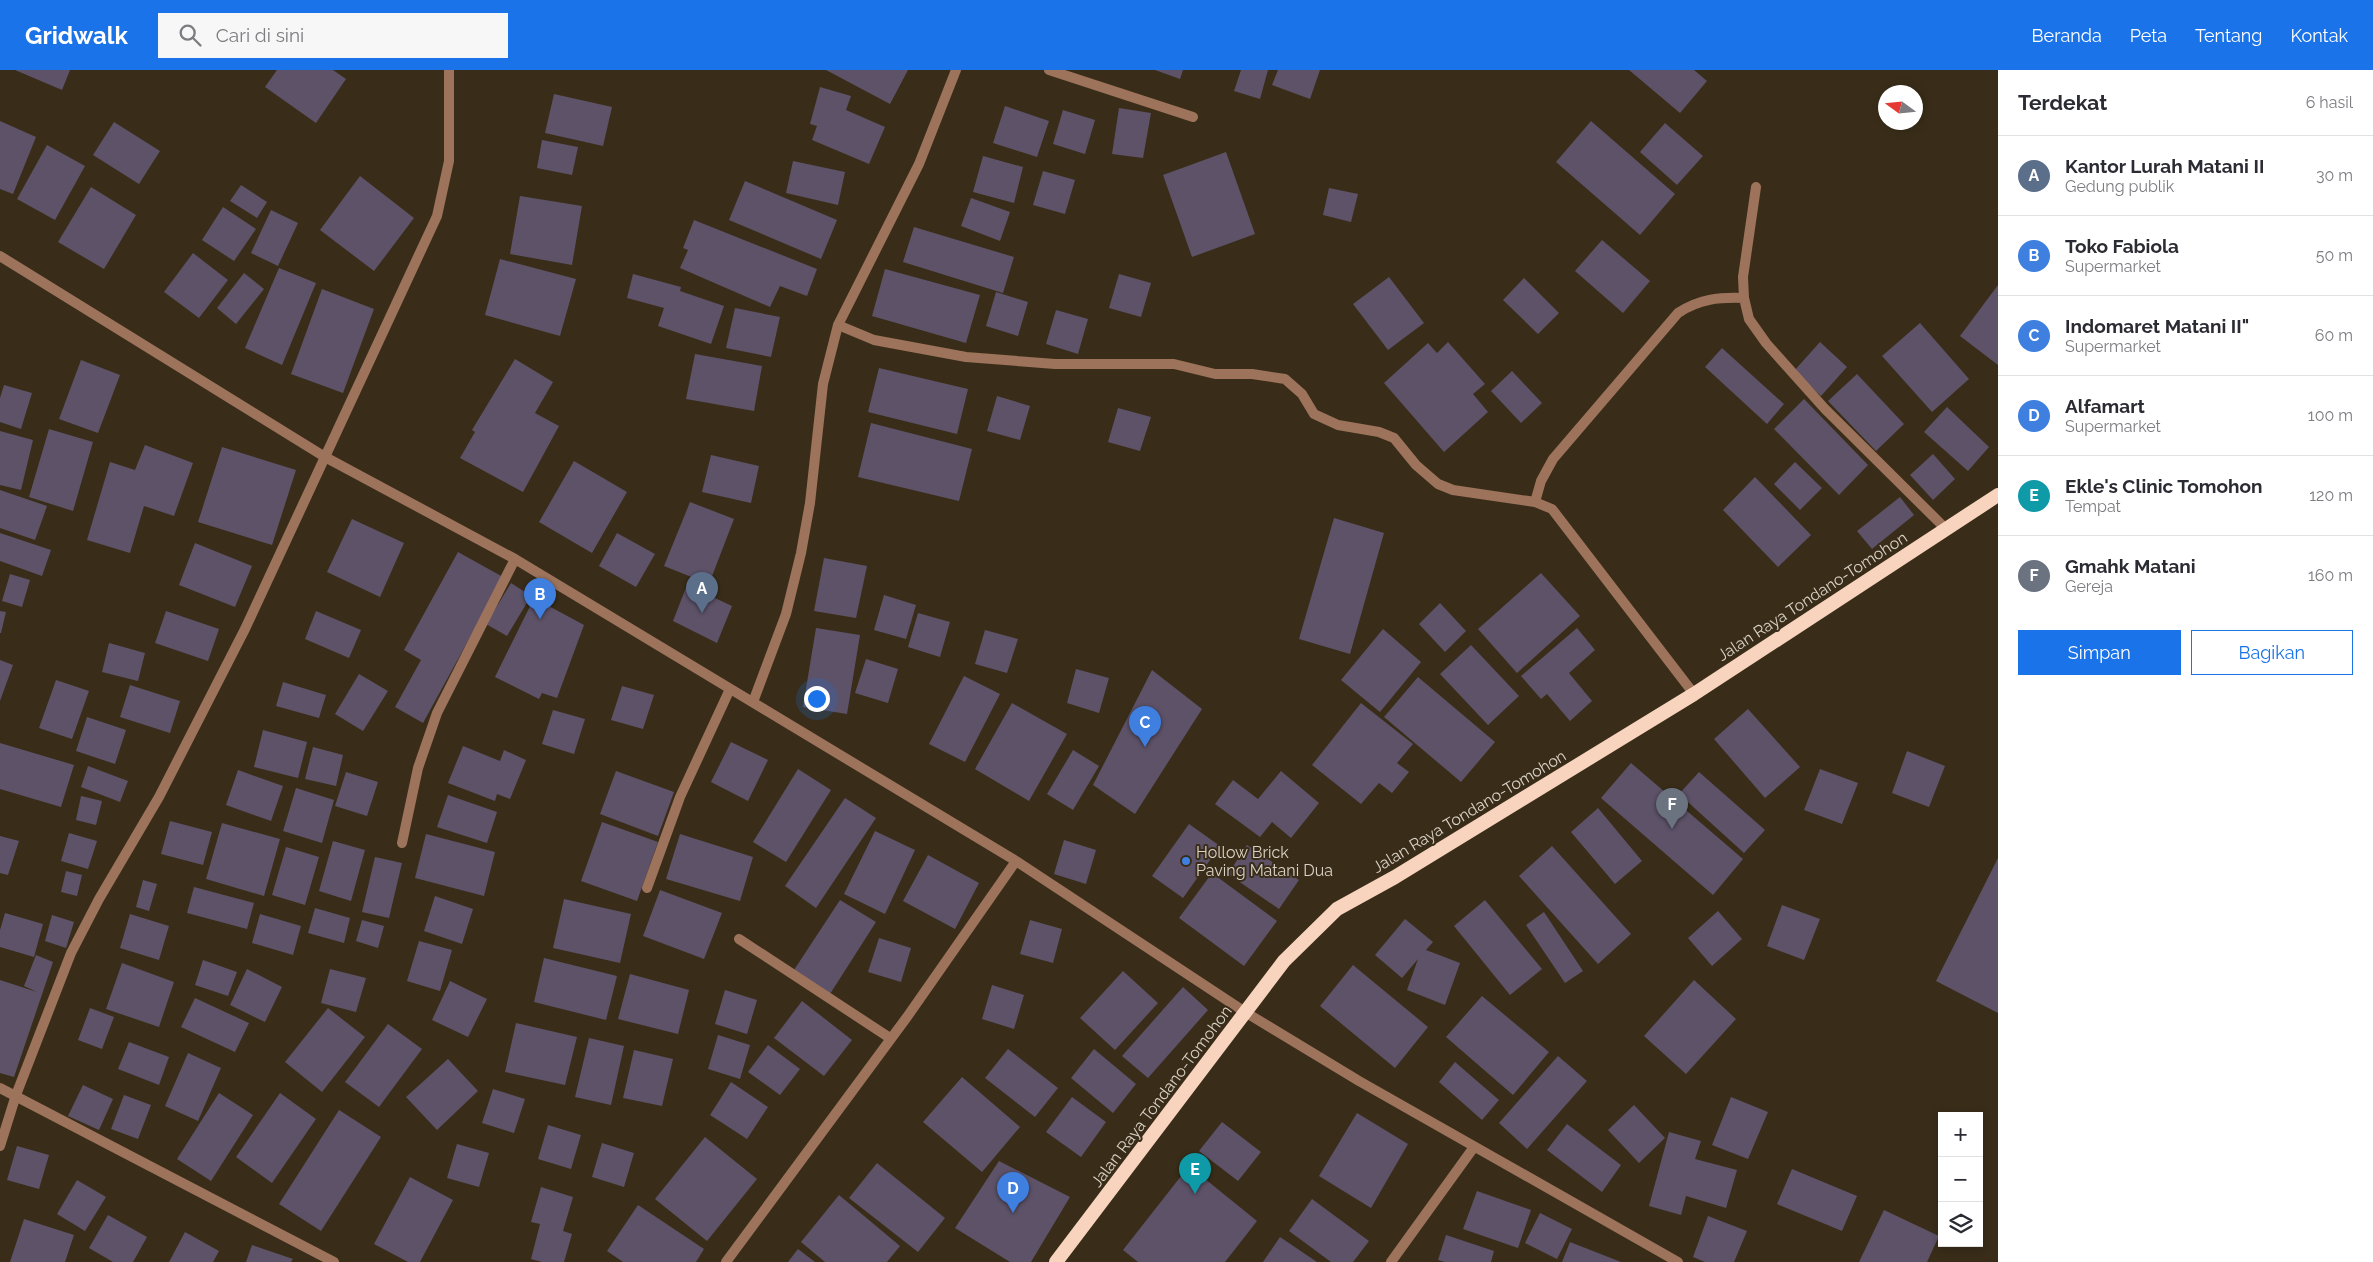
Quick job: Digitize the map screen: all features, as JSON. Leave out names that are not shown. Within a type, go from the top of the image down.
[{"type":"highway","name":"Jalan Raya Tondano-Tomohon","points":[[1056,1262],[1284,961],[1337,909],[1395,877],[1694,694],[1998,495]]},
{"type":"street","points":[[0,1146],[16,1095],[71,953],[99,899],[159,797],[245,629],[437,216],[449,161],[449,70]]},
{"type":"street","points":[[753,702],[786,614],[801,553],[810,503],[823,384],[838,325],[918,164],[956,70]]},
{"type":"street","points":[[1049,70],[1193,117]]},
{"type":"street","points":[[1756,187],[1744,277],[1744,298],[1749,319],[1766,343],[1825,409],[1946,530]]},
{"type":"street","points":[[0,256],[325,457],[515,559],[1016,861],[1245,1012],[1474,1147],[1678,1262]]},
{"type":"street","points":[[1535,502],[1541,481],[1553,459],[1678,313],[1690,304],[1716,297],[1744,298]]},
{"type":"street","points":[[838,325],[874,340],[966,357],[1055,364],[1174,364],[1216,374],[1252,374],[1285,379],[1302,394],[1314,414],[1338,425],[1379,432],[1394,438],[1416,465],[1438,484],[1453,490],[1535,502],[1552,509],[1694,694]]},
{"type":"street","points":[[402,844],[418,768],[437,713],[515,559]]},
{"type":"street","points":[[646,888],[680,796],[730,689]]},
{"type":"street","points":[[726,1262],[890,1038],[1016,861]]},
{"type":"street","points":[[739,940],[890,1038]]},
{"type":"street","points":[[0,1088],[334,1262]]},
{"type":"street","points":[[1390,1262],[1474,1147]]},
{"type":"building","points":[[15,70],[70,70],[62,90]]},
{"type":"building","points":[[277,70],[333,70],[346,79],[316,123],[265,87]]},
{"type":"building","points":[[826,70],[908,70],[890,104]]},
{"type":"building","points":[[1155,70],[1183,70],[1180,79]]},
{"type":"building","points":[[1241,70],[1268,70],[1260,99],[1234,91]]},
{"type":"building","points":[[1278,70],[1320,70],[1310,99],[1272,85]]},
{"type":"building","points":[[1629,70],[1694,70],[1707,81],[1680,113]]},
{"type":"building","points":[[820,87],[851,96],[846,110],[885,127],[869,164],[812,140],[817,126],[810,124]]},
{"type":"building","points":[[554,94],[612,107],[603,146],[545,133]]},
{"type":"building","points":[[1005,106],[1049,121],[1037,157],[993,143]]},
{"type":"building","points":[[1119,108],[1151,113],[1143,158],[1112,154]]},
{"type":"building","points":[[1063,110],[1095,120],[1085,154],[1053,144]]},
{"type":"building","points":[[0,121],[36,137],[13,194],[0,189]]},
{"type":"building","points":[[1591,121],[1675,194],[1640,235],[1556,162]]},
{"type":"building","points":[[114,122],[160,151],[139,184],[93,155]]},
{"type":"building","points":[[1665,123],[1703,156],[1677,185],[1640,152]]},
{"type":"building","points":[[542,140],[578,147],[572,175],[537,168]]},
{"type":"building","points":[[47,145],[85,166],[55,220],[17,199]]},
{"type":"building","points":[[1226,152],[1255,234],[1192,257],[1163,175]]},
{"type":"building","points":[[983,156],[1023,167],[1014,203],[973,192]]},
{"type":"building","points":[[793,161],[845,172],[838,205],[786,193]]},
{"type":"building","points":[[1043,171],[1075,180],[1065,214],[1033,205]]},
{"type":"building","points":[[360,176],[414,218],[374,271],[320,230]]},
{"type":"building","points":[[745,181],[837,220],[821,259],[729,220]]},
{"type":"building","points":[[241,185],[267,202],[257,218],[230,201]]},
{"type":"building","points":[[91,187],[136,215],[104,269],[58,242]]},
{"type":"building","points":[[1329,188],[1358,194],[1351,222],[1323,215]]},
{"type":"building","points":[[520,196],[582,206],[572,265],[510,254]]},
{"type":"building","points":[[971,198],[1010,212],[1000,241],[961,226]]},
{"type":"building","points":[[223,207],[256,229],[234,261],[202,240]]},
{"type":"building","points":[[271,210],[298,223],[278,266],[251,253]]},
{"type":"building","points":[[694,220],[817,269],[807,296],[780,286],[770,307],[680,268],[688,250],[683,248]]},
{"type":"building","points":[[914,227],[1014,257],[1003,293],[903,262]]},
{"type":"building","points":[[1602,240],[1650,281],[1623,313],[1575,271]]},
{"type":"building","points":[[193,253],[228,280],[199,318],[164,292]]},
{"type":"building","points":[[500,259],[576,279],[560,336],[485,315]]},
{"type":"building","points":[[279,268],[316,283],[282,365],[245,348]]},
{"type":"building","points":[[885,269],[980,295],[966,343],[872,316]]},
{"type":"building","points":[[244,273],[264,289],[236,324],[217,308]]},
{"type":"building","points":[[633,274],[681,287],[680,291],[724,306],[711,344],[658,326],[664,308],[627,298]]},
{"type":"building","points":[[1119,274],[1151,283],[1141,317],[1109,308]]},
{"type":"building","points":[[1389,277],[1424,323],[1388,350],[1353,304]]},
{"type":"building","points":[[1524,278],[1559,313],[1538,334],[1503,300]]},
{"type":"building","points":[[1998,285],[1998,365],[1960,336]]},
{"type":"building","points":[[322,289],[374,309],[343,393],[291,374]]},
{"type":"building","points":[[996,292],[1028,302],[1018,336],[986,326]]},
{"type":"building","points":[[735,308],[780,317],[771,357],[726,348]]},
{"type":"building","points":[[1056,310],[1088,319],[1078,354],[1046,344]]},
{"type":"building","points":[[1920,323],[1969,379],[1932,412],[1882,356]]},
{"type":"building","points":[[1448,342],[1485,384],[1473,394],[1488,412],[1444,452],[1384,383],[1428,343],[1437,353]]},
{"type":"building","points":[[1820,342],[1847,367],[1821,396],[1794,371]]},
{"type":"building","points":[[1722,348],[1784,404],[1767,424],[1705,367]]},
{"type":"building","points":[[695,354],[762,366],[754,411],[686,399]]},
{"type":"building","points":[[515,359],[553,382],[535,413],[559,426],[523,492],[460,458],[475,432],[472,430]]},
{"type":"building","points":[[81,360],[120,375],[98,433],[59,419]]},
{"type":"building","points":[[879,368],[968,389],[957,434],[868,412]]},
{"type":"building","points":[[1512,371],[1542,403],[1521,423],[1491,391]]},
{"type":"building","points":[[1857,374],[1904,424],[1876,451],[1828,401]]},
{"type":"building","points":[[4,385],[32,393],[21,429],[0,422],[0,398]]},
{"type":"building","points":[[997,396],[1030,406],[1020,440],[987,431]]},
{"type":"building","points":[[1804,399],[1868,465],[1839,495],[1774,429]]},
{"type":"building","points":[[1947,407],[1989,447],[1968,471],[1924,432]]},
{"type":"building","points":[[1118,408],[1151,417],[1140,451],[1108,442]]},
{"type":"building","points":[[871,423],[972,449],[959,501],[858,477]]},
{"type":"building","points":[[49,429],[93,442],[73,511],[29,497]]},
{"type":"building","points":[[0,431],[33,440],[21,490],[0,485]]},
{"type":"building","points":[[145,445],[193,463],[174,516],[144,506],[130,553],[87,540],[110,462],[135,470]]},
{"type":"building","points":[[222,447],[296,470],[272,545],[198,522]]},
{"type":"building","points":[[1933,454],[1955,479],[1933,500],[1910,475]]},
{"type":"building","points":[[711,455],[759,466],[751,503],[702,492]]},
{"type":"building","points":[[574,461],[627,492],[592,553],[539,522]]},
{"type":"building","points":[[1795,462],[1822,488],[1800,510],[1774,484]]},
{"type":"building","points":[[1755,477],[1811,535],[1778,567],[1723,510]]},
{"type":"building","points":[[0,490],[47,506],[35,540],[0,528]]},
{"type":"building","points":[[1900,497],[1914,515],[1872,549],[1857,531]]},
{"type":"building","points":[[690,502],[734,519],[709,584],[664,566]]},
{"type":"building","points":[[1334,518],[1384,533],[1350,654],[1299,639]]},
{"type":"building","points":[[352,519],[404,543],[380,597],[327,572]]},
{"type":"building","points":[[0,533],[51,550],[42,576],[0,561]]},
{"type":"building","points":[[617,533],[655,554],[636,587],[599,566]]},
{"type":"building","points":[[195,543],[252,566],[235,607],[179,585]]},
{"type":"building","points":[[458,552],[503,577],[423,723],[395,707],[421,660],[404,650]]},
{"type":"building","points":[[824,558],[867,566],[856,618],[814,611]]},
{"type":"building","points":[[1541,573],[1580,616],[1517,673],[1478,629]]},
{"type":"building","points":[[10,574],[30,580],[22,607],[2,601]]},
{"type":"building","points":[[511,583],[531,596],[507,636],[486,624]]},
{"type":"building","points":[[687,585],[732,606],[717,643],[673,621]]},
{"type":"building","points":[[884,595],[916,605],[906,639],[874,630]]},
{"type":"building","points":[[534,598],[584,625],[557,698],[542,693],[539,699],[495,677]]},
{"type":"building","points":[[1440,603],[1466,631],[1445,652],[1419,624]]},
{"type":"building","points":[[0,611],[6,612],[1,633],[0,633]]},
{"type":"building","points":[[166,611],[219,629],[208,661],[155,643]]},
{"type":"building","points":[[316,611],[361,630],[349,658],[305,639]]},
{"type":"building","points":[[918,613],[950,622],[940,657],[908,647]]},
{"type":"building","points":[[816,628],[860,635],[847,714],[803,707]]},
{"type":"building","points":[[1577,628],[1595,650],[1569,673],[1592,701],[1570,721],[1547,694],[1541,699],[1521,676]]},
{"type":"building","points":[[1383,629],[1421,662],[1380,712],[1341,680]]},
{"type":"building","points":[[985,630],[1018,639],[1007,673],[975,664]]},
{"type":"building","points":[[109,643],[145,653],[138,681],[102,672]]},
{"type":"building","points":[[1471,645],[1519,696],[1488,725],[1440,674]]},
{"type":"building","points":[[866,659],[898,669],[888,703],[855,693]]},
{"type":"building","points":[[0,660],[13,665],[0,701]]},
{"type":"building","points":[[1076,669],[1109,678],[1099,713],[1067,703]]},
{"type":"building","points":[[1152,670],[1202,709],[1135,814],[1093,785]]},
{"type":"building","points":[[359,674],[388,691],[363,731],[335,714]]},
{"type":"building","points":[[964,676],[1000,694],[965,762],[929,744]]},
{"type":"building","points":[[1418,677],[1495,742],[1461,782],[1384,717]]},
{"type":"building","points":[[56,680],[89,691],[72,739],[39,728]]},
{"type":"building","points":[[283,682],[326,695],[319,718],[276,706]]},
{"type":"building","points":[[130,685],[180,701],[170,733],[120,717]]},
{"type":"building","points":[[622,686],[654,695],[643,729],[611,720]]},
{"type":"building","points":[[1012,703],[1067,734],[1029,801],[975,769]]},
{"type":"building","points":[[1361,703],[1413,744],[1397,763],[1409,772],[1392,793],[1379,783],[1361,804],[1312,765]]},
{"type":"building","points":[[1748,709],[1800,767],[1765,798],[1714,739]]},
{"type":"building","points":[[553,710],[585,719],[574,754],[542,744]]},
{"type":"building","points":[[87,717],[126,730],[115,764],[76,751]]},
{"type":"building","points":[[263,730],[307,742],[298,778],[254,767]]},
{"type":"building","points":[[731,742],[768,760],[748,801],[711,782]]},
{"type":"building","points":[[0,743],[74,765],[61,807],[0,789]]},
{"type":"building","points":[[463,746],[500,761],[504,750],[526,760],[510,799],[497,794],[495,801],[448,783]]},
{"type":"building","points":[[313,747],[343,755],[336,786],[305,779]]},
{"type":"building","points":[[1073,750],[1099,766],[1073,810],[1047,794]]},
{"type":"building","points":[[1907,751],[1945,766],[1929,807],[1892,793]]},
{"type":"building","points":[[1631,763],[1743,859],[1713,895],[1601,798]]},
{"type":"building","points":[[88,766],[128,781],[120,802],[81,787]]},
{"type":"building","points":[[798,769],[831,790],[786,862],[753,842]]},
{"type":"building","points":[[1820,769],[1858,783],[1842,824],[1804,810]]},
{"type":"building","points":[[238,770],[283,786],[271,821],[226,805]]},
{"type":"building","points":[[616,771],[674,792],[658,836],[600,814]]},
{"type":"building","points":[[1281,771],[1319,803],[1291,838],[1272,822],[1260,837],[1215,804],[1233,780],[1258,799]]},
{"type":"building","points":[[346,772],[378,782],[367,816],[335,806]]},
{"type":"building","points":[[1699,772],[1765,830],[1744,853],[1679,794]]},
{"type":"building","points":[[296,788],[334,800],[322,843],[283,831]]},
{"type":"building","points":[[448,795],[497,812],[487,843],[437,827]]},
{"type":"building","points":[[81,796],[102,801],[96,825],[76,820]]},
{"type":"building","points":[[845,798],[876,818],[816,908],[785,886]]},
{"type":"building","points":[[1598,808],[1642,861],[1615,884],[1571,832]]},
{"type":"building","points":[[170,821],[212,832],[203,865],[161,854]]},
{"type":"building","points":[[602,822],[658,842],[637,901],[581,881]]},
{"type":"building","points":[[222,823],[280,839],[264,896],[206,879]]},
{"type":"building","name":"Hollow Brick Paving Matani Dua","points":[[1189,824],[1220,846],[1183,898],[1152,876]]},
{"type":"building","points":[[875,831],[915,850],[885,914],[844,894]]},
{"type":"building","points":[[69,833],[97,841],[88,869],[61,861]]},
{"type":"building","points":[[426,834],[495,852],[484,896],[415,878]]},
{"type":"building","points":[[680,834],[753,857],[740,901],[666,879]]},
{"type":"building","points":[[0,836],[19,841],[8,875],[0,873]]},
{"type":"building","points":[[1064,840],[1096,850],[1086,884],[1054,874]]},
{"type":"building","points":[[333,841],[365,850],[351,901],[319,891]]},
{"type":"building","points":[[1247,845],[1299,880],[1279,909],[1228,874]]},
{"type":"building","points":[[1552,846],[1631,934],[1598,964],[1519,876]]},
{"type":"building","points":[[286,847],[319,857],[305,905],[272,895]]},
{"type":"building","points":[[928,855],[979,883],[955,929],[903,901]]},
{"type":"building","points":[[375,857],[402,863],[389,918],[362,912]]},
{"type":"building","points":[[1998,858],[1998,1013],[1936,981]]},
{"type":"building","points":[[66,871],[82,875],[77,896],[61,892]]},
{"type":"building","points":[[1212,873],[1277,921],[1244,966],[1179,918]]},
{"type":"building","points":[[143,880],[157,884],[149,911],[136,907]]},
{"type":"building","points":[[194,887],[254,903],[247,929],[187,913]]},
{"type":"building","points":[[660,890],[722,913],[704,959],[643,936]]},
{"type":"building","points":[[435,896],[473,909],[462,944],[424,931]]},
{"type":"building","points":[[564,899],[631,914],[620,963],[553,948]]},
{"type":"building","points":[[840,900],[876,922],[830,994],[794,970]]},
{"type":"building","points":[[1485,900],[1542,969],[1510,995],[1454,926]]},
{"type":"building","points":[[1782,905],[1820,919],[1804,960],[1767,946]]},
{"type":"building","points":[[315,908],[350,918],[344,943],[308,933]]},
{"type":"building","points":[[1718,911],[1742,939],[1712,966],[1688,938]]},
{"type":"building","points":[[1544,912],[1583,971],[1565,983],[1526,925]]},
{"type":"building","points":[[5,913],[43,924],[34,957],[0,947],[0,930]]},
{"type":"building","points":[[130,914],[169,926],[159,960],[120,948]]},
{"type":"building","points":[[260,914],[301,926],[293,955],[252,943]]},
{"type":"building","points":[[52,915],[74,922],[66,948],[45,941]]},
{"type":"building","points":[[1405,919],[1433,942],[1426,950],[1460,963],[1445,1005],[1407,990],[1418,959],[1402,978],[1375,955]]},
{"type":"building","points":[[362,920],[384,926],[378,948],[356,941]]},
{"type":"building","points":[[1030,920],[1062,929],[1053,963],[1020,954]]},
{"type":"building","points":[[879,938],[911,948],[901,982],[868,972]]},
{"type":"building","points":[[419,941],[452,950],[440,991],[407,981]]},
{"type":"building","points":[[36,955],[53,962],[14,1077],[0,1073],[0,980],[37,992],[24,986]]},
{"type":"building","points":[[544,958],[617,976],[606,1020],[534,1002]]},
{"type":"building","points":[[203,960],[237,972],[228,996],[195,985]]},
{"type":"building","points":[[122,963],[174,982],[159,1027],[106,1009]]},
{"type":"building","points":[[1353,965],[1428,1027],[1395,1068],[1320,1006]]},
{"type":"building","points":[[247,969],[282,987],[265,1022],[230,1005]]},
{"type":"building","points":[[330,969],[366,978],[356,1012],[321,1003]]},
{"type":"building","points":[[1123,971],[1158,1003],[1115,1050],[1080,1018]]},
{"type":"building","points":[[630,974],[689,990],[678,1034],[618,1019]]},
{"type":"building","points":[[1694,980],[1736,1019],[1686,1074],[1644,1036]]},
{"type":"building","points":[[450,981],[487,999],[468,1037],[432,1020]]},
{"type":"building","points":[[992,985],[1024,995],[1014,1029],[982,1019]]},
{"type":"building","points":[[1183,987],[1208,1010],[1148,1078],[1122,1056]]},
{"type":"building","points":[[725,990],[757,1000],[747,1034],[715,1024]]},
{"type":"building","points":[[1482,996],[1549,1052],[1513,1095],[1446,1037]]},
{"type":"building","points":[[195,998],[249,1023],[235,1052],[181,1027]]},
{"type":"building","points":[[802,1001],[852,1040],[824,1076],[774,1038]]},
{"type":"building","points":[[90,1008],[114,1017],[102,1049],[78,1040]]},
{"type":"building","points":[[328,1008],[365,1037],[322,1092],[285,1062]]},
{"type":"building","points":[[516,1023],[577,1037],[565,1085],[505,1072]]},
{"type":"building","points":[[388,1024],[422,1049],[379,1107],[345,1082]]},
{"type":"building","points":[[718,1035],[750,1045],[740,1079],[708,1069]]},
{"type":"building","points":[[589,1038],[624,1046],[611,1105],[575,1097]]},
{"type":"building","points":[[129,1042],[169,1057],[159,1085],[118,1069]]},
{"type":"building","points":[[768,1045],[800,1069],[780,1095],[748,1072]]},
{"type":"building","points":[[1008,1049],[1058,1088],[1035,1117],[985,1078]]},
{"type":"building","points":[[1094,1049],[1136,1084],[1113,1113],[1071,1078]]},
{"type":"building","points":[[634,1050],[673,1059],[662,1106],[623,1098]]},
{"type":"building","points":[[188,1053],[221,1068],[198,1121],[165,1106]]},
{"type":"building","points":[[1558,1056],[1587,1081],[1527,1149],[1499,1123]]},
{"type":"building","points":[[448,1059],[478,1091],[437,1130],[406,1097]]},
{"type":"building","points":[[1455,1062],[1499,1100],[1482,1120],[1439,1082]]},
{"type":"building","points":[[962,1077],[1020,1127],[982,1172],[923,1122]]},
{"type":"building","points":[[731,1082],[768,1107],[747,1139],[710,1115]]},
{"type":"building","points":[[83,1085],[113,1099],[99,1130],[68,1116]]},
{"type":"building","points":[[493,1089],[525,1099],[514,1133],[482,1123]]},
{"type":"building","points":[[219,1093],[253,1115],[211,1181],[177,1159]]},
{"type":"building","points":[[280,1093],[316,1119],[272,1183],[236,1157]]},
{"type":"building","points":[[124,1095],[151,1105],[138,1139],[111,1129]]},
{"type":"building","points":[[1072,1097],[1106,1122],[1081,1157],[1046,1132]]},
{"type":"building","points":[[1731,1097],[1768,1112],[1748,1159],[1712,1145]]},
{"type":"building","points":[[1634,1105],[1665,1138],[1639,1163],[1608,1130]]},
{"type":"building","points":[[339,1110],[381,1137],[321,1231],[279,1204]]},
{"type":"building","points":[[1357,1113],[1408,1144],[1371,1208],[1319,1176]]},
{"type":"building","points":[[1222,1122],[1261,1152],[1238,1181],[1199,1151]]},
{"type":"building","points":[[1567,1124],[1621,1165],[1602,1192],[1547,1150]]},
{"type":"building","points":[[548,1125],[581,1135],[571,1169],[538,1159]]},
{"type":"building","points":[[1669,1132],[1701,1141],[1695,1159],[1737,1170],[1726,1208],[1686,1196],[1681,1215],[1649,1206]]},
{"type":"building","points":[[705,1137],[757,1179],[707,1241],[655,1199]]},
{"type":"building","points":[[602,1143],[634,1153],[624,1187],[592,1177]]},
{"type":"building","points":[[457,1144],[489,1153],[479,1187],[447,1178]]},
{"type":"building","points":[[17,1146],[49,1155],[39,1189],[7,1180]]},
{"type":"building","points":[[999,1161],[1070,1197],[1031,1262],[1010,1262],[955,1228]]},
{"type":"building","points":[[877,1163],[945,1218],[918,1252],[849,1198]]},
{"type":"building","points":[[1189,1166],[1257,1221],[1225,1262],[1138,1262],[1123,1250]]},
{"type":"building","points":[[1792,1169],[1857,1196],[1842,1231],[1777,1204]]},
{"type":"building","points":[[410,1177],[453,1200],[420,1262],[408,1262],[374,1244]]},
{"type":"building","points":[[77,1180],[106,1197],[85,1231],[57,1214]]},
{"type":"building","points":[[541,1187],[573,1197],[563,1231],[572,1234],[564,1262],[542,1262],[531,1259],[540,1224],[531,1222]]},
{"type":"building","points":[[1477,1191],[1531,1210],[1518,1248],[1463,1229]]},
{"type":"building","points":[[839,1195],[900,1246],[887,1262],[825,1262],[801,1242]]},
{"type":"building","points":[[1312,1199],[1369,1241],[1353,1262],[1331,1262],[1289,1231]]},
{"type":"building","points":[[638,1205],[704,1249],[696,1262],[623,1262],[607,1251]]},
{"type":"building","points":[[1884,1210],[1938,1236],[1927,1262],[1859,1262]]},
{"type":"building","points":[[1540,1213],[1572,1229],[1557,1259],[1525,1243]]},
{"type":"building","points":[[108,1215],[147,1237],[133,1262],[113,1262],[89,1248]]},
{"type":"building","points":[[1708,1216],[1747,1231],[1734,1262],[1705,1262],[1693,1257]]},
{"type":"building","points":[[24,1219],[74,1235],[65,1262],[10,1262]]},
{"type":"building","points":[[185,1232],[219,1251],[213,1262],[169,1262]]},
{"type":"building","points":[[1446,1235],[1494,1251],[1491,1262],[1445,1262],[1438,1260]]},
{"type":"building","points":[[1280,1237],[1317,1262],[1263,1262]]},
{"type":"building","points":[[1570,1242],[1621,1262],[1562,1262]]},
{"type":"building","points":[[252,1245],[293,1259],[291,1262],[246,1262]]},
{"type":"building","points":[[798,1249],[815,1262],[788,1262]]},
{"type":"place","name":"Kantor Lurah Matani II","points":[[702,613]]},
{"type":"place","name":"Toko Fabiola","points":[[540,619]]},
{"type":"place","name":"Indomaret Matani II\"","points":[[1145,747]]},
{"type":"place","name":"Gmahk Matani","points":[[1672,829]]},
{"type":"place","name":"Hollow Brick Paving Matani Dua","points":[[1186,861]]},
{"type":"place","name":"Ekle's Clinic Tomohon","points":[[1195,1194]]},
{"type":"place","name":"Alfamart","points":[[1013,1213]]}]
